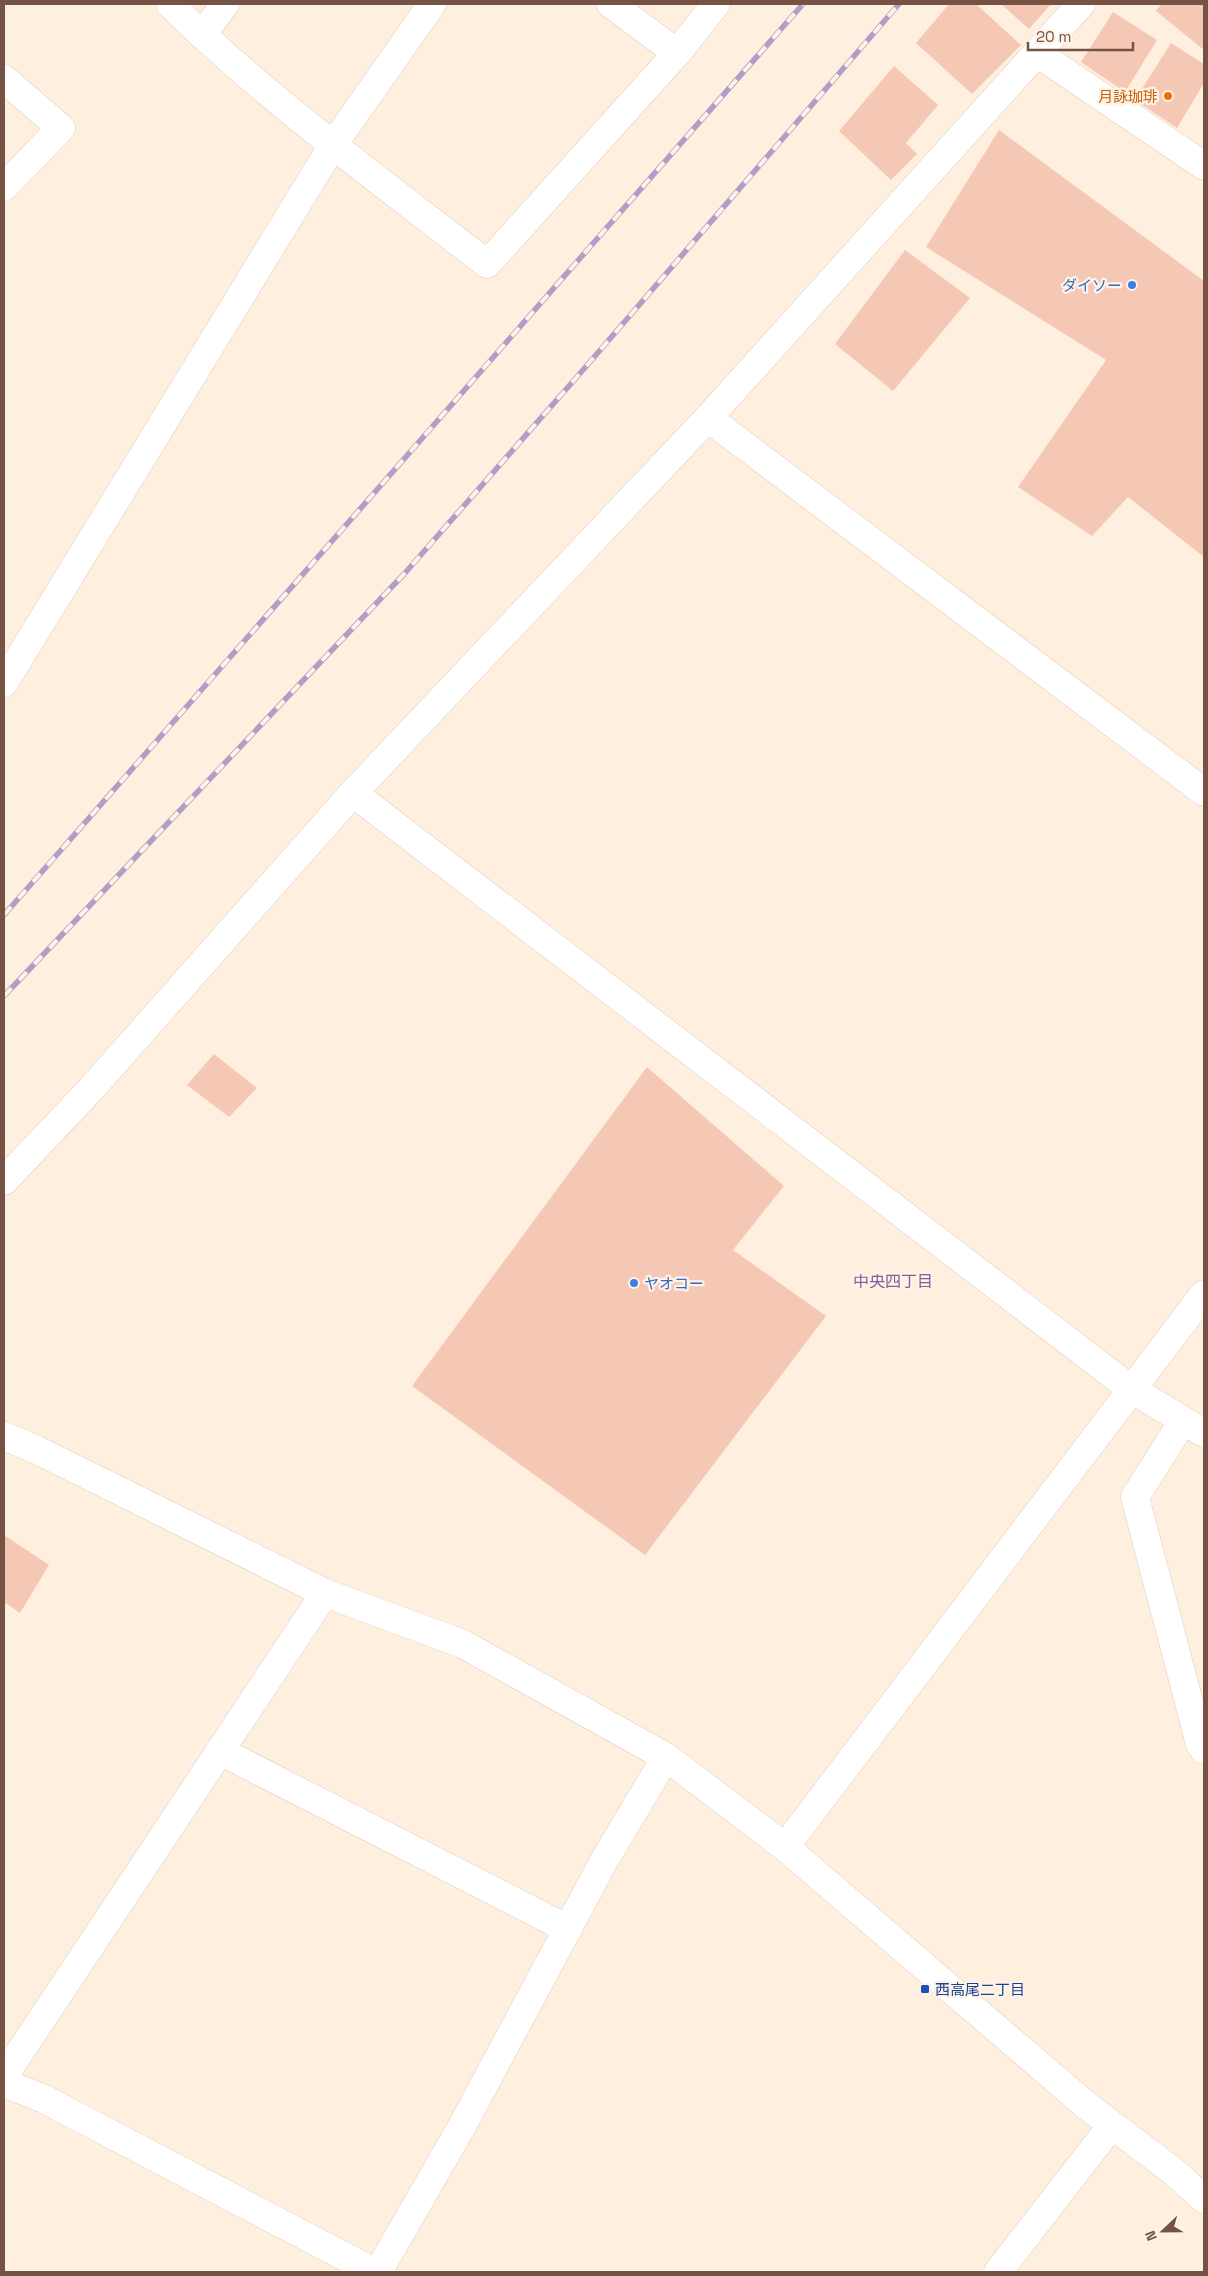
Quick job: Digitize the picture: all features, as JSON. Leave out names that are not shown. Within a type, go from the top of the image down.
[{"type":"street","points":[[170,4],[202,35],[314,131],[487,264],[677,53],[716,4]]},
{"type":"street","points":[[202,35],[225,4]]},
{"type":"street","points":[[4,683],[333,145],[432,4]]},
{"type":"street","points":[[612,4],[677,53]]},
{"type":"street","points":[[4,1181],[91,1089],[352,793],[708,418],[1082,4]]},
{"type":"street","points":[[1037,53],[1204,166]]},
{"type":"street","points":[[4,79],[61,128],[4,187]]},
{"type":"street","points":[[708,418],[1204,792]]},
{"type":"street","points":[[352,793],[1131,1389],[1194,1427],[1135,1497],[1198,1734],[1204,1750]]},
{"type":"street","points":[[785,1847],[1204,1294]]},
{"type":"street","points":[[4,1436],[37,1450],[325,1593],[463,1644],[666,1757],[785,1847],[1086,2106],[1174,2170],[1204,2199]]},
{"type":"street","points":[[4,2076],[325,1593]]},
{"type":"street","points":[[220,1751],[568,1929]]},
{"type":"street","points":[[378,2272],[461,2128],[605,1860],[666,1757]]},
{"type":"street","points":[[4,2083],[44,2099],[374,2272]]},
{"type":"street","points":[[998,2272],[1112,2125]]},
{"type":"building","points":[[949,4],[976,4],[1021,45],[972,94],[916,43]]},
{"type":"building","points":[[1001,4],[1051,4],[1029,29]]},
{"type":"building","points":[[1161,4],[1204,4],[1204,50],[1156,11]]},
{"type":"building","points":[[1113,12],[1157,40],[1125,92],[1081,62]]},
{"type":"building","points":[[1171,43],[1204,64],[1204,83],[1177,128],[1135,100]]},
{"type":"building","points":[[894,66],[938,105],[906,143],[917,154],[891,180],[839,131]]},
{"type":"building","points":[[999,130],[1204,281],[1204,557],[1128,497],[1092,536],[1018,487],[1106,360],[926,247]]},
{"type":"building","points":[[905,250],[970,298],[893,391],[835,344]]},
{"type":"building","points":[[214,1054],[257,1088],[229,1117],[187,1085]]},
{"type":"building","name":"ヤオコー","points":[[647,1067],[784,1186],[733,1250],[826,1316],[645,1555],[412,1386]]},
{"type":"building","points":[[4,1535],[49,1565],[20,1613],[4,1602]]},
{"type":"railway","points":[[4,915],[803,4]]},
{"type":"railway","points":[[4,996],[405,573],[899,4]]},
{"type":"place","name":"月詠珈琲","points":[[1168,96]]},
{"type":"place","name":"ダイソー","points":[[1132,285]]},
{"type":"place","name":"ヤオコー","points":[[634,1283]]},
{"type":"place","name":"西高尾二丁目","points":[[925,1989]]},
{"type":"district","name":"中央四丁目","points":[[893,1281]]}]
